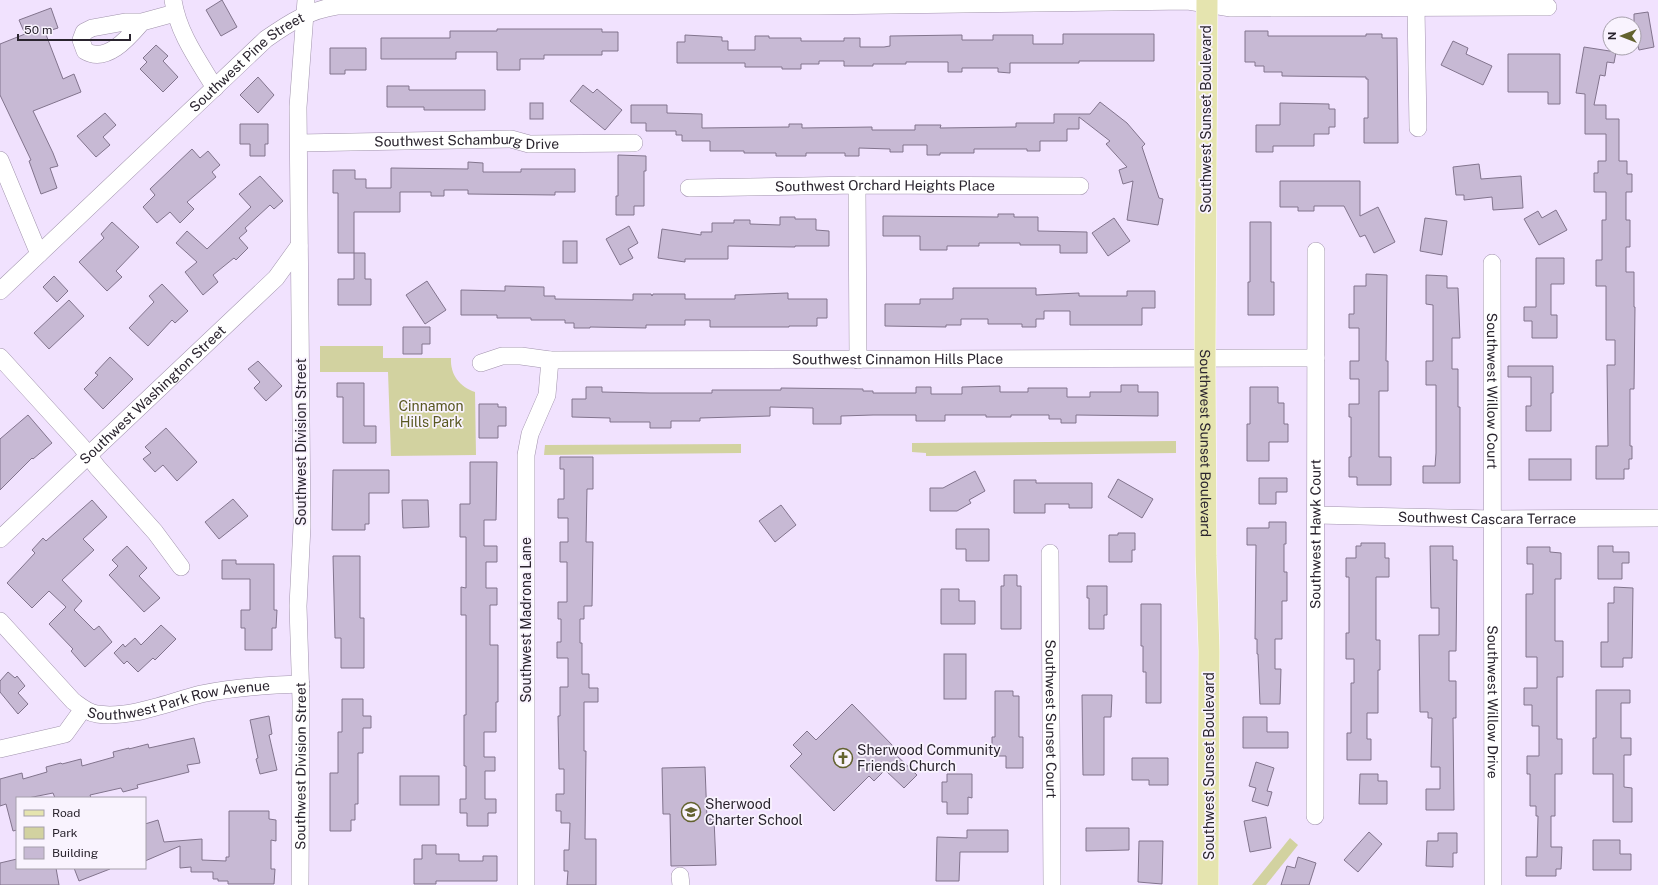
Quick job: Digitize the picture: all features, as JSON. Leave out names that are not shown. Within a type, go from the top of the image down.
[{"type":"main road","name":"Southwest Sunset Boulevard","points":[[1207,2],[1205,357],[1206,556],[1209,651],[1208,885]]},
{"type":"street","name":"Southwest Pine Street","points":[[0,291],[266,39],[306,7],[818,6],[1188,1],[1207,2],[1231,8],[1409,4],[1548,6]]},
{"type":"street","points":[[1409,4],[1418,128]]},
{"type":"street","points":[[142,22],[174,6],[187,42],[214,88]]},
{"type":"street","name":"Southwest Division Street","points":[[300,885],[301,684],[298,635],[299,572],[302,526],[299,92],[306,7]]},
{"type":"street","name":"Southwest Schamburg Drive","points":[[299,143],[512,139],[529,144],[634,143]]},
{"type":"street","points":[[0,160],[39,254]]},
{"type":"street","points":[[857,185],[858,360]]},
{"type":"street","name":"Southwest Orchard Heights Place","points":[[689,188],[857,185],[1080,186]]},
{"type":"street","name":"Southwest Washington Street","points":[[0,539],[89,457],[276,278],[299,246]]},
{"type":"street","name":"Southwest Hawk Court","points":[[1315,816],[1316,251]]},
{"type":"street","name":"Southwest Willow Court","points":[[1492,263],[1492,519]]},
{"type":"street","name":"Southwest Cinnamon Hills Place","points":[[481,364],[502,356],[521,356],[550,360],[858,360],[1205,357],[1316,358]]},
{"type":"street","points":[[0,357],[81,446],[97,467],[155,532],[181,567]]},
{"type":"street","name":"Southwest Madrona Lane","points":[[526,885],[526,455],[530,434],[547,395],[550,360]]},
{"type":"street","name":"Southwest Cascara Terrace","points":[[1316,515],[1492,519],[1658,518]]},
{"type":"street","name":"Southwest Willow Drive","points":[[1492,519],[1493,885]]},
{"type":"street","name":"Southwest Sunset Court","points":[[1050,553],[1052,885]]},
{"type":"street","points":[[0,621],[73,701],[83,709]]},
{"type":"street","name":"Southwest Park Row Avenue","points":[[0,749],[65,734],[83,709],[95,714],[131,712],[202,694],[254,686],[301,684]]},
{"type":"green space","name":"Cinnamon Hills Park","points":[[320,346],[383,346],[383,358],[451,358],[452,370],[457,380],[465,387],[475,392],[476,455],[391,456],[388,372],[320,372]]},
{"type":"green space","points":[[1176,441],[1176,453],[926,456],[926,453],[912,452],[912,443]]},
{"type":"green space","points":[[741,444],[741,453],[544,455],[545,445]]},
{"type":"green space","points":[[1290,838],[1298,845],[1266,885],[1252,885]]},
{"type":"building","points":[[222,0],[237,27],[221,36],[206,10]]},
{"type":"building","points":[[51,8],[58,28],[45,32],[63,79],[74,74],[81,92],[33,111],[58,166],[50,168],[57,188],[41,194],[29,161],[31,160],[0,95],[0,44],[25,34],[19,20]]},
{"type":"building","points":[[1648,12],[1654,47],[1642,49],[1642,16],[1634,16],[1634,14]]},
{"type":"building","points":[[497,29],[602,29],[602,32],[618,32],[618,51],[602,51],[602,55],[544,55],[544,59],[520,59],[520,70],[497,70],[497,52],[456,52],[456,59],[381,59],[381,38],[450,38],[450,31],[497,31]]},
{"type":"building","points":[[1245,31],[1268,31],[1268,36],[1366,36],[1366,34],[1382,34],[1382,38],[1397,38],[1398,143],[1364,143],[1364,118],[1368,118],[1368,79],[1366,79],[1366,77],[1282,76],[1282,72],[1264,72],[1264,66],[1255,66],[1255,62],[1245,62]]},
{"type":"building","points":[[1063,34],[1154,34],[1154,61],[1010,63],[1010,73],[998,72],[998,68],[962,68],[962,72],[948,72],[948,62],[906,62],[906,64],[844,66],[844,61],[819,61],[819,64],[801,64],[801,69],[782,69],[782,67],[745,67],[745,63],[677,63],[677,42],[685,42],[685,35],[722,37],[722,41],[728,41],[728,50],[755,50],[755,36],[769,36],[769,38],[801,38],[801,41],[844,41],[844,38],[860,38],[860,47],[884,47],[890,46],[890,36],[962,35],[962,40],[993,40],[993,35],[1033,35],[1033,44],[1063,44]]},
{"type":"building","points":[[1453,41],[1468,48],[1466,54],[1492,66],[1483,85],[1441,65]]},
{"type":"building","points":[[156,45],[168,56],[163,61],[178,77],[163,92],[140,69],[147,62],[143,58]]},
{"type":"building","points":[[1584,47],[1602,50],[1602,56],[1615,56],[1614,63],[1607,62],[1605,76],[1600,75],[1594,105],[1606,105],[1606,119],[1619,119],[1619,161],[1627,161],[1627,174],[1632,174],[1632,192],[1626,192],[1626,220],[1630,220],[1630,247],[1626,247],[1626,272],[1634,272],[1634,389],[1630,389],[1630,446],[1632,446],[1632,459],[1629,459],[1629,469],[1624,469],[1624,479],[1596,479],[1596,446],[1608,446],[1607,365],[1615,365],[1615,340],[1606,340],[1606,286],[1596,286],[1596,260],[1602,260],[1602,220],[1606,220],[1606,192],[1594,192],[1594,173],[1598,173],[1598,161],[1606,161],[1606,134],[1585,134],[1585,94],[1576,93]]},
{"type":"building","points":[[330,48],[366,48],[366,70],[345,70],[345,74],[330,74]]},
{"type":"building","points":[[1508,54],[1560,54],[1560,104],[1548,104],[1548,92],[1508,92]]},
{"type":"building","points":[[258,77],[274,95],[258,113],[240,95]]},
{"type":"building","points":[[583,85],[593,93],[597,89],[622,110],[605,130],[570,101]]},
{"type":"building","points":[[387,86],[409,86],[409,90],[485,90],[485,110],[424,110],[424,107],[387,107]]},
{"type":"building","points":[[1100,102],[1127,123],[1145,144],[1142,147],[1159,198],[1163,199],[1158,225],[1127,220],[1133,181],[1123,184],[1119,170],[1127,167],[1106,144],[1110,141],[1079,117],[1079,129],[1067,129],[1067,141],[1040,141],[1040,151],[1027,151],[1027,149],[974,149],[974,153],[940,153],[940,155],[927,155],[927,145],[903,145],[903,152],[890,152],[890,149],[859,148],[859,156],[845,156],[845,153],[806,153],[806,156],[776,156],[776,153],[710,151],[710,141],[682,141],[682,135],[676,135],[676,131],[646,131],[646,123],[631,123],[631,105],[667,105],[667,113],[702,114],[702,128],[789,127],[789,124],[802,124],[802,128],[872,127],[872,130],[915,130],[915,125],[941,125],[940,128],[1016,127],[1016,123],[1054,123],[1054,114],[1090,114]]},
{"type":"building","points":[[530,103],[543,103],[543,119],[530,119]]},
{"type":"building","points":[[1280,103],[1329,104],[1329,109],[1335,109],[1335,127],[1329,127],[1329,134],[1314,134],[1314,146],[1273,146],[1273,152],[1256,152],[1256,125],[1280,125]]},
{"type":"building","points":[[105,113],[116,125],[103,137],[110,145],[96,157],[77,136]]},
{"type":"building","points":[[240,124],[268,124],[268,144],[265,144],[265,156],[250,156],[250,144],[240,144]]},
{"type":"building","points":[[192,149],[200,158],[208,151],[220,165],[212,172],[216,177],[187,202],[194,209],[180,223],[170,212],[157,223],[143,207],[155,195],[150,189]]},
{"type":"building","points":[[618,155],[646,156],[646,171],[644,171],[644,206],[634,206],[634,215],[616,215],[616,196],[618,196]]},
{"type":"building","points":[[468,162],[483,163],[483,172],[521,172],[521,169],[575,169],[575,192],[555,192],[555,195],[468,194],[468,190],[444,190],[444,196],[431,196],[431,192],[400,192],[400,212],[354,212],[354,253],[338,253],[338,193],[333,193],[333,170],[355,170],[355,179],[366,179],[366,188],[391,188],[391,168],[468,169]]},
{"type":"building","points":[[1479,164],[1481,179],[1521,176],[1523,208],[1493,210],[1492,197],[1464,200],[1464,195],[1456,195],[1453,167]]},
{"type":"building","points":[[260,176],[283,201],[274,209],[270,205],[245,228],[247,231],[239,238],[248,248],[236,260],[234,258],[213,275],[218,282],[203,295],[185,272],[197,262],[176,243],[187,231],[207,249],[251,207],[239,194]]},
{"type":"building","points":[[1280,181],[1360,181],[1360,216],[1378,207],[1395,242],[1374,253],[1365,235],[1360,237],[1344,206],[1314,206],[1314,211],[1298,211],[1298,207],[1280,207]]},
{"type":"building","points":[[1556,210],[1567,230],[1539,245],[1524,219],[1538,211],[1542,218]]},
{"type":"building","points":[[998,214],[1014,214],[1014,217],[1038,217],[1038,231],[1087,232],[1087,253],[1060,253],[1060,245],[1020,245],[1020,243],[979,243],[979,246],[947,246],[947,250],[920,250],[920,236],[883,236],[883,216],[998,217]]},
{"type":"building","points":[[780,217],[816,219],[816,230],[829,231],[829,246],[728,246],[728,259],[685,259],[685,262],[658,258],[662,229],[701,235],[701,232],[712,232],[712,223],[734,223],[734,220],[750,220],[750,224],[780,225]]},
{"type":"building","points":[[1114,218],[1130,241],[1108,256],[1092,233]]},
{"type":"building","points":[[1425,218],[1447,221],[1442,255],[1420,251]]},
{"type":"building","points":[[112,222],[139,247],[116,271],[122,277],[107,291],[79,262],[104,238],[101,234]]},
{"type":"building","points":[[1250,222],[1271,222],[1271,282],[1274,282],[1274,315],[1248,315],[1248,282],[1250,282]]},
{"type":"building","points":[[629,226],[638,243],[628,249],[633,258],[620,265],[606,239]]},
{"type":"building","points":[[563,241],[577,241],[577,263],[563,263]]},
{"type":"building","points":[[354,253],[365,253],[365,279],[371,279],[371,305],[338,305],[338,279],[354,279]]},
{"type":"building","points":[[1536,258],[1564,258],[1564,284],[1551,284],[1551,315],[1557,315],[1557,338],[1532,338],[1532,321],[1524,321],[1524,307],[1536,307]]},
{"type":"building","points":[[1366,274],[1387,275],[1386,361],[1388,361],[1388,391],[1379,391],[1379,457],[1391,457],[1391,485],[1357,485],[1357,477],[1349,477],[1349,457],[1351,457],[1351,417],[1349,417],[1349,404],[1359,404],[1359,379],[1350,379],[1350,361],[1359,361],[1359,328],[1349,328],[1349,314],[1354,314],[1354,286],[1366,286]]},
{"type":"building","points":[[1426,275],[1447,276],[1447,288],[1458,288],[1460,338],[1452,338],[1452,369],[1458,369],[1458,407],[1460,407],[1460,483],[1423,483],[1423,466],[1435,466],[1436,453],[1436,385],[1426,385],[1426,361],[1433,361],[1433,305],[1426,304]]},
{"type":"building","points":[[54,276],[68,291],[57,302],[43,287]]},
{"type":"building","points":[[427,281],[446,310],[425,324],[406,295]]},
{"type":"building","points":[[162,284],[188,311],[175,323],[172,320],[148,346],[129,328],[154,302],[149,296]]},
{"type":"building","points":[[505,286],[544,287],[544,296],[555,296],[555,299],[633,300],[633,294],[651,294],[652,296],[653,294],[685,294],[685,299],[735,299],[735,295],[788,293],[788,299],[827,299],[827,318],[817,318],[817,326],[710,327],[710,320],[685,320],[685,325],[646,325],[646,328],[574,328],[574,323],[565,323],[565,320],[497,318],[497,315],[461,315],[461,290],[505,291]]},
{"type":"building","points":[[953,288],[1036,288],[1036,295],[1079,293],[1079,296],[1127,296],[1127,291],[1155,291],[1155,308],[1142,308],[1142,325],[1070,325],[1070,311],[1044,311],[1044,319],[1036,319],[1036,327],[1022,327],[1022,324],[988,324],[988,319],[961,319],[961,325],[946,325],[946,327],[885,326],[885,304],[920,304],[920,299],[953,299]]},
{"type":"building","points":[[69,300],[84,316],[49,349],[34,333]]},
{"type":"building","points":[[403,327],[430,327],[430,344],[422,344],[422,354],[403,354]]},
{"type":"building","points":[[110,357],[133,379],[103,409],[84,389],[98,375],[95,373]]},
{"type":"building","points":[[258,361],[282,386],[266,401],[254,388],[260,382],[248,369]]},
{"type":"building","points":[[1508,366],[1553,366],[1551,431],[1526,431],[1526,406],[1531,406],[1531,377],[1508,377]]},
{"type":"building","points":[[337,383],[364,383],[364,426],[376,426],[376,443],[343,443],[343,397],[337,397]]},
{"type":"building","points":[[1121,385],[1138,385],[1138,392],[1158,392],[1158,416],[1076,415],[1076,423],[1061,423],[1061,419],[1049,419],[1049,415],[1011,415],[1011,417],[986,417],[986,415],[945,415],[945,421],[916,421],[916,415],[873,415],[841,416],[841,424],[813,424],[813,408],[770,407],[770,416],[700,418],[700,421],[671,421],[671,428],[650,428],[650,422],[610,422],[610,418],[572,417],[572,399],[586,399],[586,387],[602,387],[602,392],[650,393],[712,393],[712,390],[781,390],[781,388],[863,389],[863,391],[873,391],[873,393],[916,393],[916,387],[931,387],[931,394],[962,394],[962,387],[1000,386],[1000,392],[1028,392],[1028,388],[1067,388],[1067,397],[1090,397],[1090,392],[1121,392]]},
{"type":"building","points":[[1250,387],[1278,387],[1278,403],[1284,403],[1284,424],[1288,424],[1288,442],[1269,442],[1269,461],[1247,461],[1247,424],[1250,424]]},
{"type":"building","points":[[479,404],[498,404],[498,407],[506,407],[506,426],[498,426],[498,438],[479,438]]},
{"type":"building","points":[[28,415],[52,443],[33,459],[32,458],[0,490],[0,439]]},
{"type":"building","points":[[166,428],[197,462],[177,481],[163,465],[155,472],[143,459],[151,453],[145,447]]},
{"type":"building","points":[[560,457],[593,457],[593,489],[587,489],[586,542],[593,542],[592,606],[584,606],[584,619],[580,619],[580,643],[582,643],[582,674],[589,674],[589,688],[598,688],[598,702],[584,702],[584,751],[586,751],[585,839],[596,839],[596,885],[567,885],[568,871],[564,871],[564,850],[569,850],[570,823],[561,823],[561,811],[556,811],[556,794],[564,794],[564,769],[559,769],[558,716],[560,716],[560,687],[568,687],[568,658],[557,658],[557,642],[561,642],[561,619],[558,619],[558,602],[567,602],[567,562],[560,562],[560,542],[568,542],[568,518],[558,518],[558,499],[564,499],[564,469],[560,469]]},
{"type":"building","points":[[1529,459],[1571,459],[1571,480],[1529,480]]},
{"type":"building","points":[[470,462],[497,462],[496,520],[484,520],[484,546],[497,546],[497,562],[486,562],[486,588],[497,588],[497,605],[490,605],[490,645],[498,645],[498,702],[496,702],[496,732],[484,732],[484,757],[495,757],[495,771],[485,771],[485,799],[496,799],[496,813],[488,813],[488,826],[467,826],[467,813],[460,813],[460,799],[466,799],[466,766],[464,766],[464,715],[466,715],[466,615],[461,615],[461,587],[466,588],[466,537],[460,537],[460,504],[470,504]]},
{"type":"building","points":[[333,470],[389,470],[389,493],[369,493],[369,524],[365,524],[365,530],[332,530]]},
{"type":"building","points":[[975,471],[985,491],[969,500],[971,503],[957,511],[930,511],[930,488],[943,488]]},
{"type":"building","points":[[1259,478],[1287,478],[1287,492],[1276,492],[1276,504],[1259,504]]},
{"type":"building","points":[[1118,479],[1153,499],[1142,518],[1108,497]]},
{"type":"building","points":[[1014,480],[1036,480],[1036,483],[1092,483],[1092,508],[1069,508],[1069,504],[1045,504],[1045,513],[1014,513]]},
{"type":"building","points":[[233,499],[248,516],[219,539],[205,522]]},
{"type":"building","points":[[92,500],[107,517],[83,539],[94,550],[62,580],[82,601],[74,610],[94,630],[99,626],[112,642],[85,667],[71,651],[73,649],[49,624],[66,607],[49,591],[32,608],[7,583],[35,553],[32,550],[43,538],[46,541]]},
{"type":"building","points":[[402,500],[428,500],[429,527],[403,528]]},
{"type":"building","points":[[781,505],[796,525],[775,542],[759,521]]},
{"type":"building","points":[[1269,522],[1286,522],[1284,572],[1287,572],[1287,601],[1282,601],[1282,639],[1275,639],[1275,669],[1281,669],[1280,704],[1260,704],[1257,639],[1255,639],[1256,545],[1247,545],[1247,528],[1269,528]]},
{"type":"building","points":[[956,529],[989,529],[989,561],[966,561],[966,549],[956,549]]},
{"type":"building","points":[[1118,533],[1135,533],[1135,550],[1132,550],[1132,562],[1109,562],[1109,535],[1118,535]]},
{"type":"building","points":[[1361,543],[1385,543],[1385,558],[1389,558],[1389,577],[1376,577],[1376,640],[1380,640],[1380,670],[1378,670],[1378,713],[1367,713],[1367,739],[1371,739],[1371,760],[1347,760],[1347,733],[1351,733],[1351,683],[1354,683],[1354,659],[1346,659],[1346,633],[1349,633],[1349,577],[1346,577],[1346,558],[1356,558],[1356,546],[1361,546]]},
{"type":"building","points":[[127,546],[147,568],[139,576],[160,598],[144,612],[109,575],[118,566],[112,560]]},
{"type":"building","points":[[1430,546],[1453,546],[1453,560],[1457,560],[1456,651],[1449,651],[1449,681],[1456,681],[1456,718],[1453,718],[1454,810],[1426,810],[1426,789],[1440,789],[1440,767],[1431,767],[1432,718],[1428,718],[1428,712],[1420,712],[1419,635],[1439,635],[1439,608],[1431,608]]},
{"type":"building","points":[[1598,546],[1613,546],[1613,552],[1629,552],[1629,563],[1622,563],[1622,579],[1598,579]]},
{"type":"building","points":[[1527,547],[1550,547],[1550,552],[1561,553],[1561,579],[1555,579],[1555,641],[1563,641],[1563,677],[1557,677],[1557,739],[1562,739],[1562,774],[1555,774],[1555,816],[1551,816],[1551,847],[1562,847],[1561,869],[1556,869],[1556,876],[1526,876],[1526,857],[1537,857],[1538,816],[1536,816],[1536,806],[1530,806],[1530,774],[1527,774],[1527,756],[1539,756],[1539,726],[1532,726],[1532,705],[1524,705],[1524,688],[1537,688],[1537,657],[1526,657],[1526,594],[1533,594],[1533,564],[1527,564]]},
{"type":"building","points":[[333,556],[360,556],[360,618],[364,618],[364,668],[341,668],[341,638],[335,638]]},
{"type":"building","points":[[222,560],[236,560],[236,564],[274,564],[274,610],[277,610],[276,628],[272,628],[272,650],[245,650],[245,628],[241,628],[241,610],[250,610],[250,579],[222,579]]},
{"type":"building","points":[[1004,575],[1017,575],[1017,586],[1021,586],[1021,629],[1001,629],[1001,586],[1004,586]]},
{"type":"building","points":[[1087,586],[1107,586],[1107,615],[1104,615],[1104,629],[1089,629],[1089,598],[1087,598]]},
{"type":"building","points":[[1614,587],[1633,588],[1632,658],[1623,658],[1623,667],[1601,667],[1601,642],[1608,642],[1608,603],[1614,603]]},
{"type":"building","points":[[941,589],[959,589],[959,601],[975,601],[975,624],[941,624]]},
{"type":"building","points":[[1141,604],[1161,604],[1161,703],[1146,703],[1146,672],[1143,672],[1143,646],[1141,646]]},
{"type":"building","points":[[161,625],[176,639],[155,660],[153,658],[138,672],[127,661],[124,664],[114,653],[123,644],[125,647],[135,638],[141,645]]},
{"type":"building","points":[[944,654],[966,654],[966,699],[944,699]]},
{"type":"building","points":[[8,672],[15,678],[17,676],[25,686],[18,693],[28,704],[18,714],[0,692],[0,681]]},
{"type":"building","points":[[1596,690],[1630,690],[1630,703],[1621,703],[1621,738],[1631,738],[1631,755],[1624,755],[1624,787],[1632,788],[1632,822],[1613,822],[1613,774],[1593,774],[1593,738],[1596,738]]},
{"type":"building","points":[[995,691],[1013,691],[1013,696],[1019,696],[1019,737],[1023,737],[1023,768],[1006,768],[1006,756],[992,756],[992,737],[995,737]]},
{"type":"building","points":[[1082,695],[1112,695],[1111,717],[1104,717],[1104,775],[1083,775]]},
{"type":"building","points":[[342,699],[363,699],[363,716],[371,716],[371,728],[363,728],[363,753],[358,753],[358,804],[355,804],[355,820],[351,820],[351,831],[330,831],[330,773],[338,773],[338,732],[342,732]]},
{"type":"building","name":"Sherwood Community Friends Church","points":[[852,704],[896,749],[893,752],[917,775],[904,788],[885,770],[874,781],[869,776],[834,811],[790,766],[802,754],[793,745],[807,731],[816,740]]},
{"type":"building","points":[[269,716],[272,734],[269,735],[277,770],[260,774],[256,759],[258,758],[250,720]]},
{"type":"building","points":[[1243,717],[1267,717],[1267,732],[1288,732],[1288,748],[1243,748]]},
{"type":"building","points":[[194,738],[200,763],[187,765],[189,772],[137,785],[138,788],[123,792],[121,788],[90,795],[91,797],[55,797],[53,793],[33,797],[16,797],[16,830],[13,831],[6,804],[0,806],[0,779],[22,773],[23,779],[47,772],[46,767],[61,763],[81,759],[82,766],[114,757],[113,752],[148,744],[149,748]]},
{"type":"building","points":[[1132,758],[1168,758],[1168,785],[1149,785],[1149,780],[1132,780]]},
{"type":"building","points":[[1256,762],[1274,768],[1267,791],[1272,792],[1268,806],[1252,801],[1256,788],[1249,786]]},
{"type":"building","points":[[705,767],[707,819],[714,819],[716,865],[671,866],[670,814],[663,814],[662,768]]},
{"type":"building","points":[[947,774],[972,774],[972,798],[968,797],[968,814],[947,814],[947,802],[942,802],[942,782],[947,782]]},
{"type":"building","points":[[1360,774],[1378,774],[1378,781],[1387,781],[1387,804],[1359,804]]},
{"type":"building","points":[[400,776],[439,776],[439,805],[400,805]]},
{"type":"building","points":[[229,811],[269,811],[269,819],[276,820],[276,841],[271,840],[271,869],[275,869],[274,884],[228,884],[228,881],[218,881],[218,879],[213,879],[213,872],[191,872],[191,867],[180,868],[180,846],[146,861],[146,824],[158,820],[164,842],[202,839],[202,860],[226,861],[226,857],[229,857]]},
{"type":"building","points":[[1266,817],[1271,848],[1250,852],[1244,821]]},
{"type":"building","points":[[1086,828],[1129,828],[1129,850],[1086,851]]},
{"type":"building","points":[[967,830],[1008,830],[1008,852],[960,852],[959,881],[936,881],[937,837],[967,838]]},
{"type":"building","points":[[1369,832],[1382,844],[1358,872],[1344,860]]},
{"type":"building","points":[[1438,833],[1457,833],[1457,853],[1453,853],[1453,867],[1426,866],[1427,841],[1438,841]]},
{"type":"building","points":[[1593,840],[1620,840],[1620,854],[1631,854],[1631,870],[1593,870]]},
{"type":"building","points":[[1139,841],[1163,841],[1162,884],[1138,882]]},
{"type":"building","points":[[422,845],[436,845],[436,854],[459,854],[459,861],[483,861],[483,856],[497,856],[497,881],[436,881],[436,884],[414,884],[414,859],[422,859]]},
{"type":"building","points":[[1298,857],[1316,863],[1309,885],[1281,885],[1287,866],[1295,868]]},
{"type":"building","points":[[16,859],[16,869],[56,869],[59,885],[0,885],[0,863]]},
{"type":"building","points":[[74,869],[110,869],[79,881]]},
{"type":"place","name":"Sherwood Community Friends Church","points":[[843,758]]},
{"type":"place","name":"Sherwood Charter School","points":[[691,812]]}]
